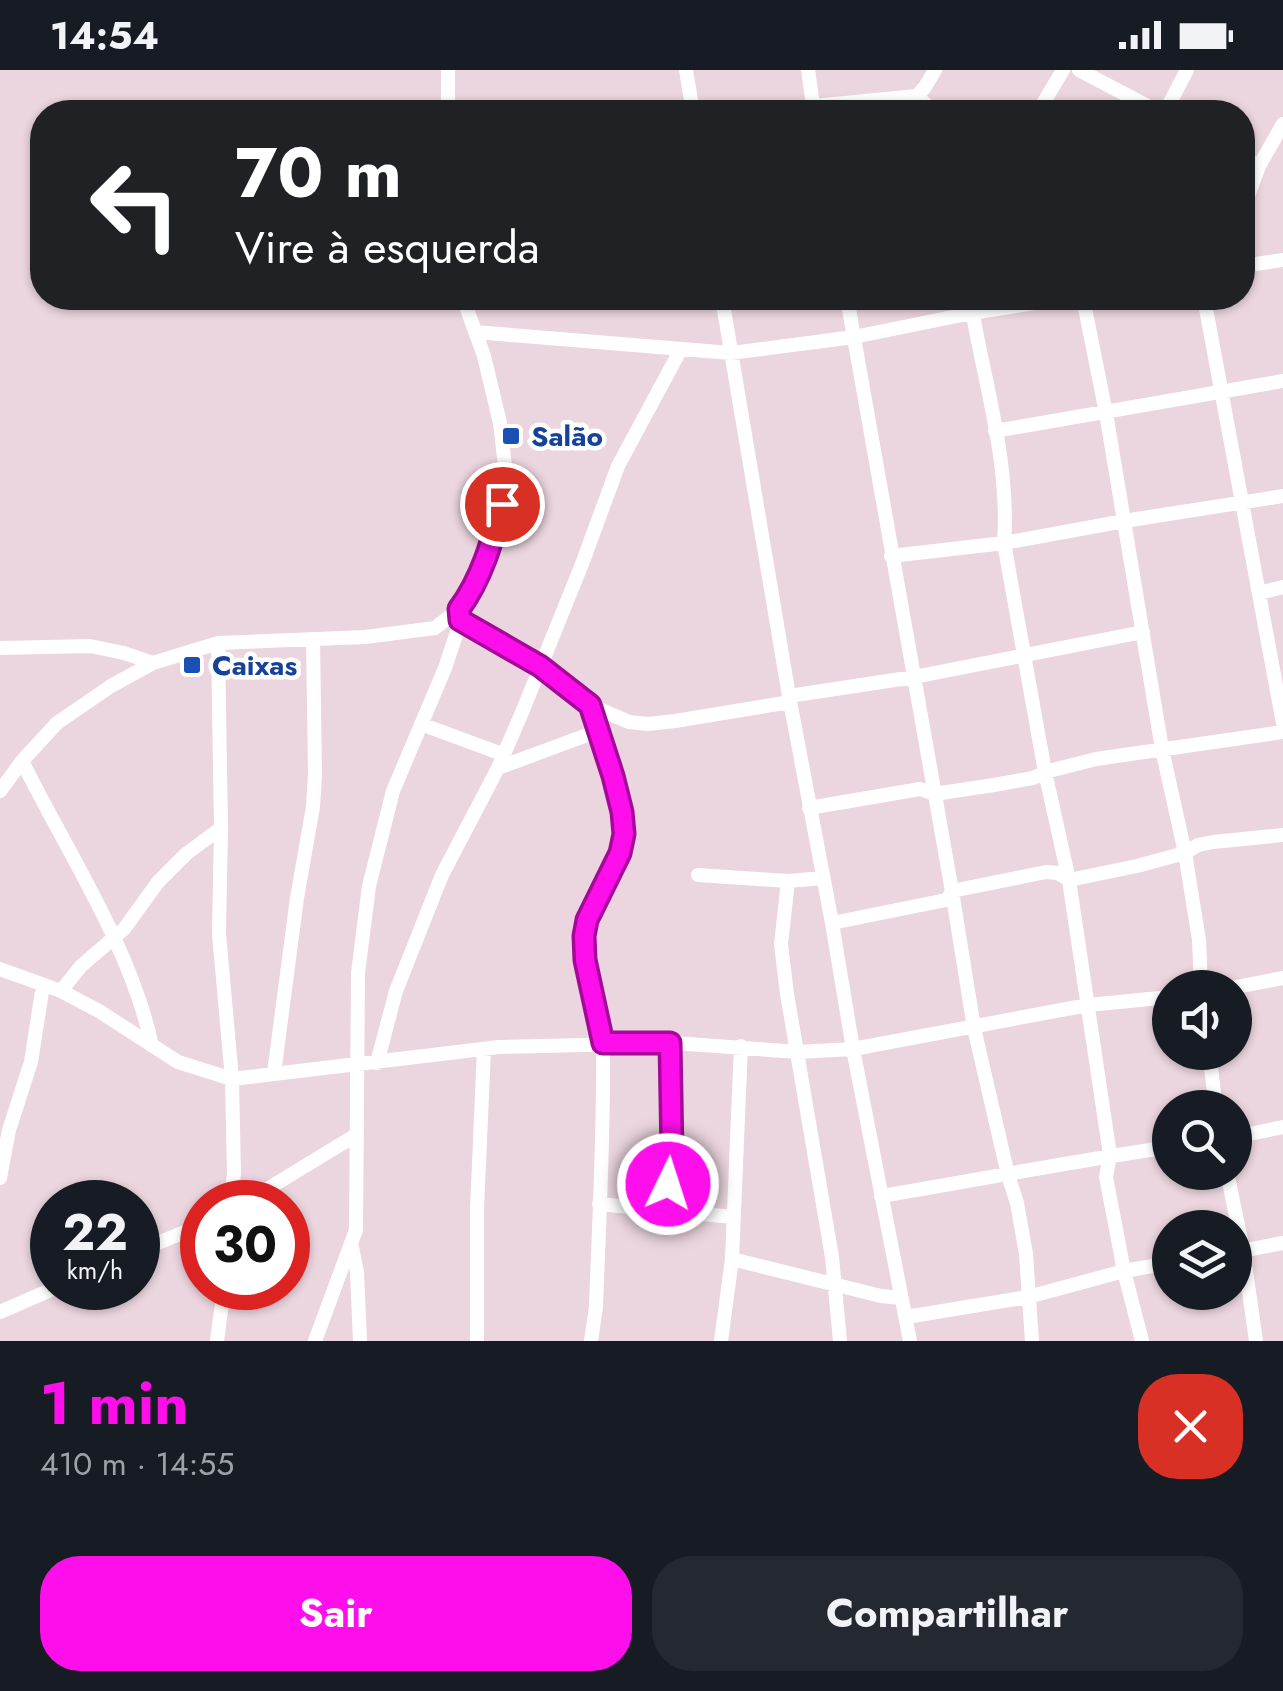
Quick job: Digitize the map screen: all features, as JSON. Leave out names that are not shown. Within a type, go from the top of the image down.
[{"type":"street","points":[[448,70],[448,100]]},
{"type":"street","points":[[686,70],[691,100]]},
{"type":"street","points":[[808,70],[813,100]]},
{"type":"street","points":[[885,100],[917,96],[934,70]]},
{"type":"street","points":[[1045,100],[1063,70]]},
{"type":"street","points":[[1079,70],[1138,100]]},
{"type":"street","points":[[1169,100],[1187,70]]},
{"type":"street","points":[[917,96],[921,100]]},
{"type":"street","points":[[1255,177],[1283,124]]},
{"type":"street","points":[[1255,164],[1259,166]]},
{"type":"street","points":[[1255,264],[1283,260]]},
{"type":"street","points":[[316,1341],[356,1230],[358,973],[370,886],[393,791],[444,668],[460,615],[488,554],[502,504],[505,466],[500,423],[484,356],[467,310]]},
{"type":"street","points":[[724,310],[809,808],[910,1341]]},
{"type":"street","points":[[849,310],[974,1028],[1017,1202],[1026,1254],[1032,1341]]},
{"type":"street","points":[[475,332],[731,353],[854,336],[952,310]]},
{"type":"street","points":[[972,310],[1004,481],[1004,544],[1045,772],[1069,880],[1110,1156],[1106,1177],[1142,1341]]},
{"type":"street","points":[[1085,310],[1162,749],[1185,853],[1200,970]]},
{"type":"street","points":[[1206,310],[1282,714]]},
{"type":"street","points":[[377,1063],[396,992],[442,875],[500,761],[618,466],[681,349]]},
{"type":"street","points":[[995,431],[1283,380]]},
{"type":"street","points":[[891,556],[1004,544],[1283,496]]},
{"type":"street","points":[[1259,593],[1283,587]]},
{"type":"street","points":[[0,792],[57,723],[111,686],[154,663],[218,644],[435,628],[460,615]]},
{"type":"street","points":[[460,615],[540,666],[590,705],[629,722],[648,724],[1143,632]]},
{"type":"street","points":[[274,1073],[296,898],[313,807],[314,639]]},
{"type":"street","points":[[218,644],[222,828],[219,934],[232,1079],[233,1180]]},
{"type":"street","points":[[0,648],[90,646],[154,663]]},
{"type":"street","points":[[590,705],[618,794],[624,834],[620,853],[587,920],[584,936],[585,960],[603,1043],[596,1308],[591,1341]]},
{"type":"street","points":[[421,724],[500,761],[598,731]]},
{"type":"street","points":[[809,808],[920,788],[934,794],[1021,780],[1096,759],[1283,732]]},
{"type":"street","points":[[22,761],[113,938],[140,1001],[152,1046]]},
{"type":"street","points":[[61,992],[81,966],[132,919],[158,882],[186,854],[222,828]]},
{"type":"street","points":[[952,891],[1046,872],[1069,880],[1185,853],[1198,845],[1283,835]]},
{"type":"street","points":[[698,874],[788,881],[822,878]]},
{"type":"street","points":[[788,881],[781,944],[786,994],[835,1284],[840,1341]]},
{"type":"street","points":[[832,924],[941,901],[948,899],[952,891]]},
{"type":"street","points":[[0,969],[99,1011],[178,1062],[232,1079],[484,1049],[603,1043],[742,1046],[798,1052],[853,1049],[1088,1005],[1152,998]]},
{"type":"street","points":[[1252,984],[1283,978]]},
{"type":"street","points":[[0,1178],[9,1130],[31,1062],[43,985]]},
{"type":"street","points":[[664,1210],[672,1154],[670,1043]]},
{"type":"street","points":[[721,1341],[732,1259],[742,1046]]},
{"type":"street","points":[[477,1341],[484,1049]]},
{"type":"street","points":[[1252,1134],[1283,1128]]},
{"type":"street","points":[[282,1180],[356,1135]]},
{"type":"street","points":[[881,1196],[1152,1150]]},
{"type":"street","points":[[599,1204],[733,1217]]},
{"type":"street","points":[[1252,1249],[1283,1244]]},
{"type":"street","points":[[352,1246],[360,1341]]},
{"type":"street","points":[[732,1259],[901,1298]]},
{"type":"street","points":[[906,1317],[1028,1298],[1152,1266]]},
{"type":"street","points":[[0,1312],[30,1299]]},
{"type":"street","points":[[218,1341],[222,1310]]},
{"type":"street","points":[[1250,1310],[1256,1341]]},
{"type":"shaded area","points":[[0,70],[1283,70],[1283,1341],[0,1341]]},
{"type":"place","name":"Salão","points":[[511,436]]},
{"type":"place","name":"Caixas","points":[[192,665]]},
{"type":"route","points":[[502,504],[488,554],[459,609],[460,620],[540,666],[590,705],[613,776],[624,834],[620,853],[587,920],[585,960],[603,1043],[670,1043],[672,1154],[668,1184]]}]
